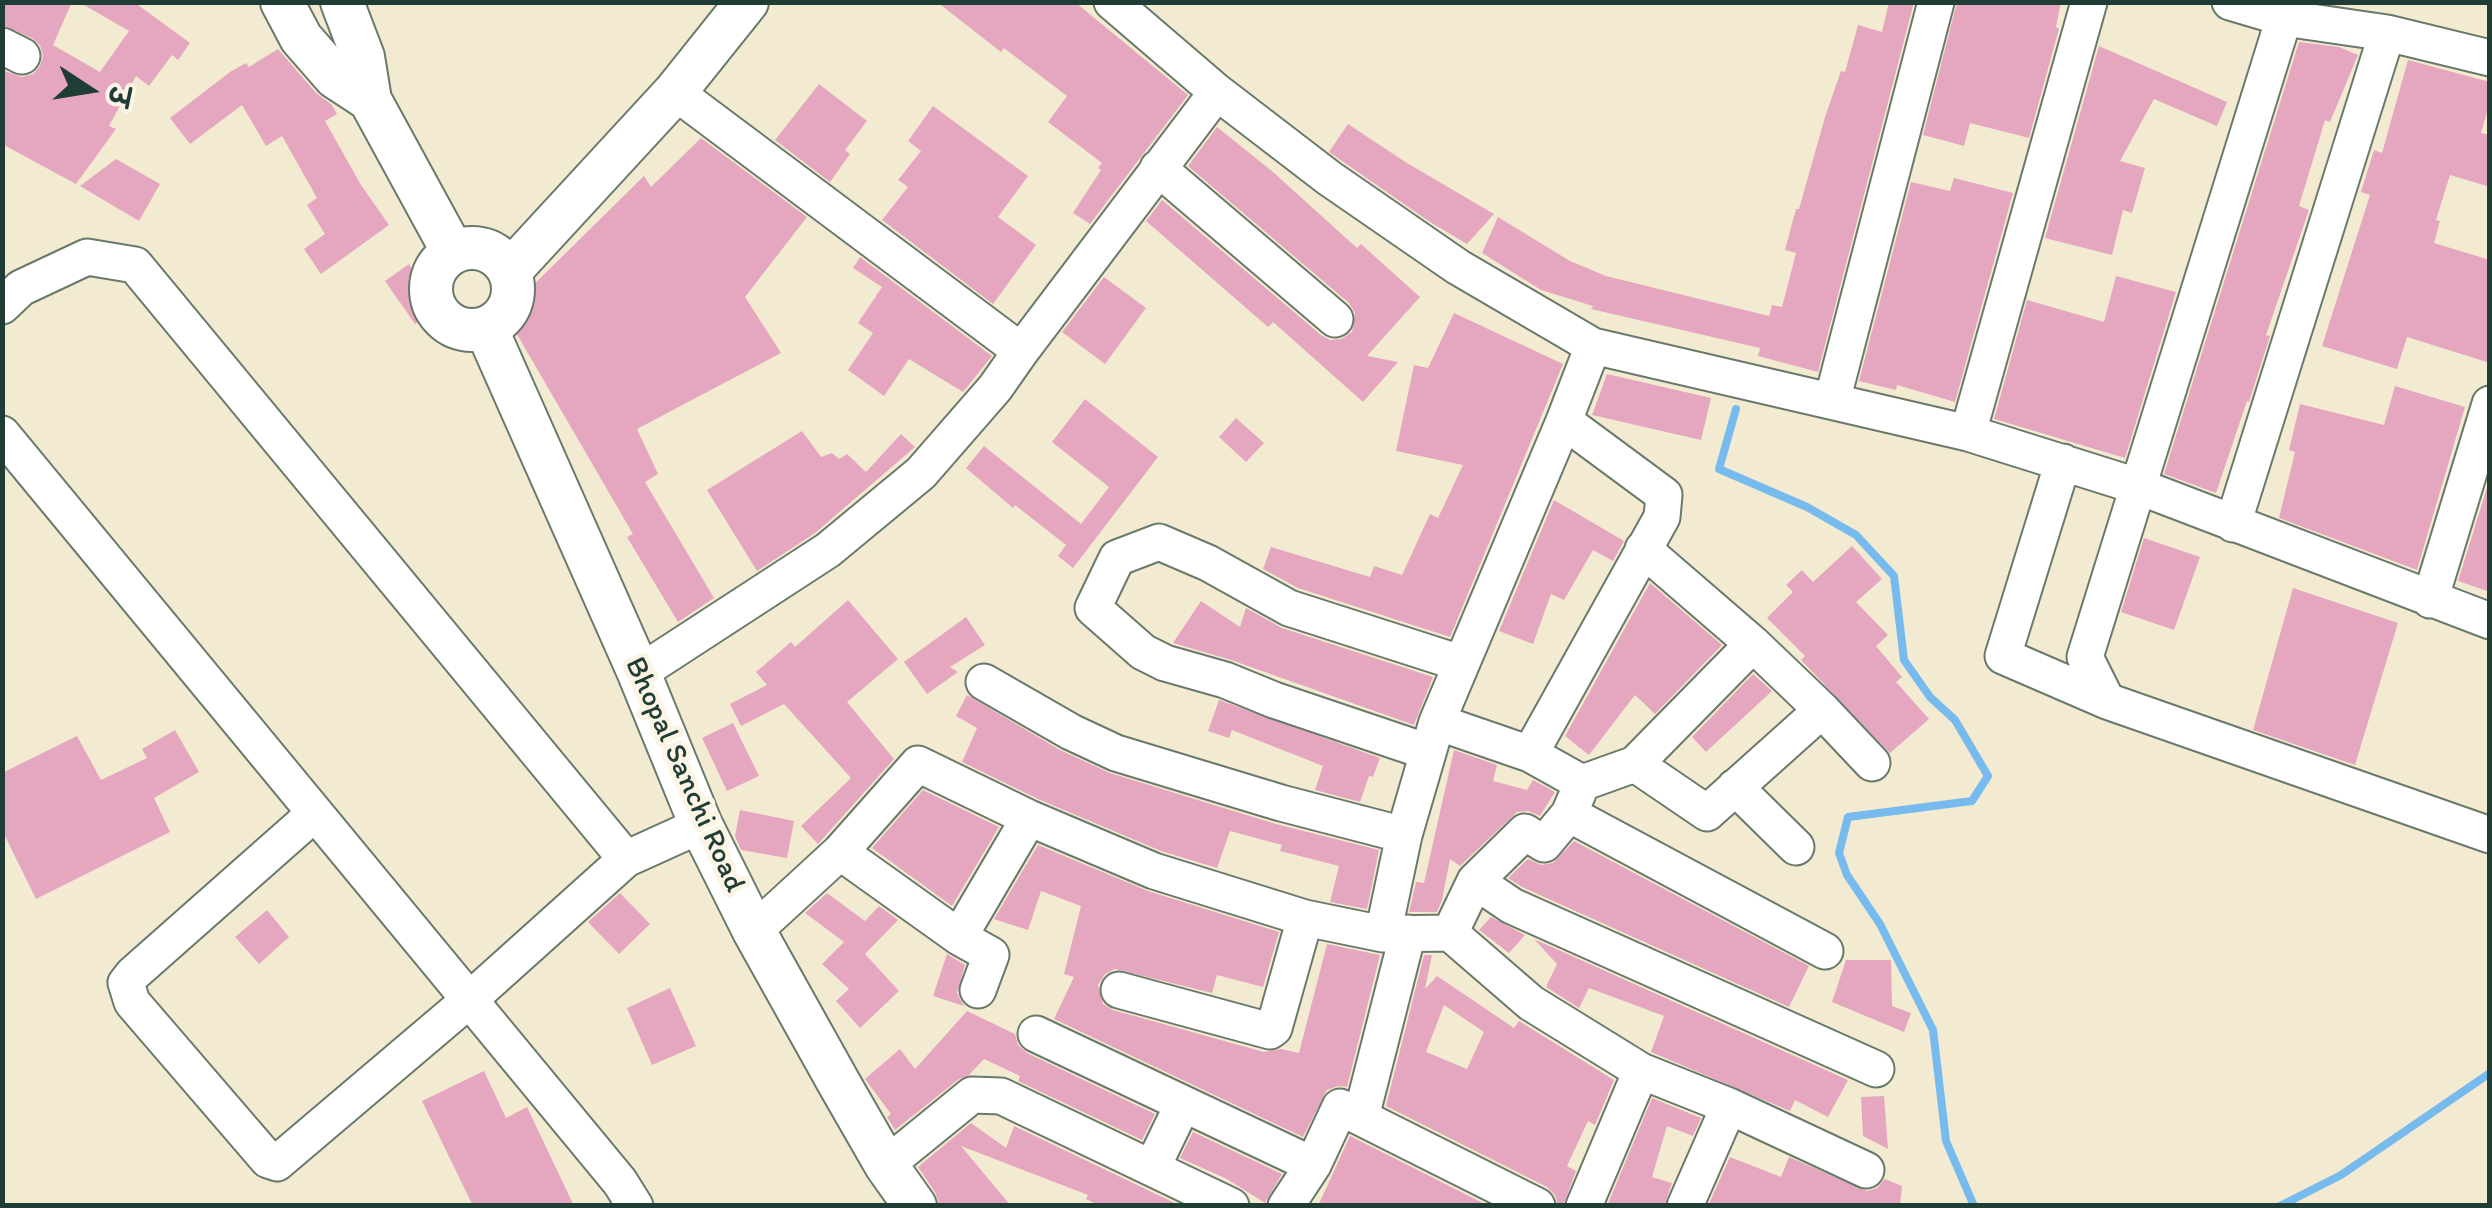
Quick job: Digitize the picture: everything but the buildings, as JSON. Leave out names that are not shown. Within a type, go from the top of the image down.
[{"type":"main road","points":[[282,2],[301,38],[335,77],[370,100]]},
{"type":"main road","points":[[342,2],[363,57],[370,100],[453,252]]},
{"type":"main road","points":[[510,271],[675,92],[748,2]]},
{"type":"main road","points":[[479,247],[492,252],[510,271],[513,298],[498,321],[486,328],[459,328],[438,312],[432,299],[434,272],[453,252],[479,247]]},
{"type":"main road","name":"Bhopal Sanchi Road","points":[[486,328],[639,673],[701,825],[754,931],[886,1166],[915,1206]]},
{"type":"street","points":[[1112,2],[1217,92],[1330,178],[1458,267],[1593,346],[1968,432],[2140,487],[2490,621]]},
{"type":"street","points":[[1832,401],[1936,2]]},
{"type":"street","points":[[1968,432],[2089,2]]},
{"type":"street","points":[[2230,2],[2284,18],[2387,33],[2490,58]]},
{"type":"street","points":[[2107,701],[2085,657],[2284,18]]},
{"type":"street","points":[[2233,524],[2387,33]]},
{"type":"street","points":[[675,92],[1021,350]]},
{"type":"street","points":[[639,673],[828,550],[920,473],[996,388],[1217,92]]},
{"type":"street","points":[[1158,168],[1336,319]]},
{"type":"street","points":[[9,291],[87,257],[135,265],[626,858]]},
{"type":"street","points":[[1361,1117],[1396,934],[1404,835],[1432,737],[1593,346]]},
{"type":"street","points":[[2430,600],[2490,404]]},
{"type":"street","points":[[1530,754],[1662,517],[1664,495],[1564,421]]},
{"type":"street","points":[[2,434],[620,1182],[635,1206]]},
{"type":"street","points":[[2063,462],[2003,656],[2107,701],[2490,835]]},
{"type":"street","points":[[1460,664],[1289,608],[1208,562],[1159,542],[1117,558],[1093,608],[1143,652],[1274,700],[1432,737],[1530,754],[1575,798],[1825,951]]},
{"type":"street","points":[[1643,550],[1753,644],[1872,763]]},
{"type":"street","points":[[1450,933],[1475,881],[1524,832],[1544,844],[1575,798],[1635,764],[1753,644]]},
{"type":"street","points":[[984,682],[1116,753],[1404,835]]},
{"type":"street","points":[[1635,764],[1706,813],[1822,710]]},
{"type":"street","points":[[754,931],[840,852],[918,764],[1154,871],[1305,918],[1396,934],[1450,933],[1531,1003],[1640,1071],[1729,1106],[1866,1170]]},
{"type":"street","points":[[1735,787],[1796,848]]},
{"type":"street","points":[[314,814],[126,983],[132,1002],[268,1160],[277,1163],[468,1001],[626,858],[701,825]]},
{"type":"street","points":[[958,936],[1030,818]]},
{"type":"street","points":[[840,852],[991,956],[978,990]]},
{"type":"street","points":[[1475,881],[1512,906],[1876,1069]]},
{"type":"street","points":[[1120,990],[1270,1031],[1305,918]]},
{"type":"street","points":[[1036,1034],[1313,1165]]},
{"type":"street","points":[[1584,1206],[1640,1071]]},
{"type":"street","points":[[886,1166],[959,1104],[972,1095],[986,1094],[1001,1096],[1231,1206]]},
{"type":"street","points":[[1152,1166],[1183,1104]]},
{"type":"street","points":[[1685,1206],[1729,1106]]},
{"type":"street","points":[[1286,1206],[1313,1165],[1340,1107],[1537,1206]]},
{"type":"waterway","points":[[1736,409],[1719,469],[1807,507],[1856,535],[1894,576],[1904,660],[1930,697],[1955,720],[1988,776],[1972,801],[1848,817],[1839,853],[1847,875],[1880,924],[1933,1030],[1946,1141],[1974,1206]]},
{"type":"waterway","points":[[2280,1206],[2341,1175],[2490,1073]]}]
